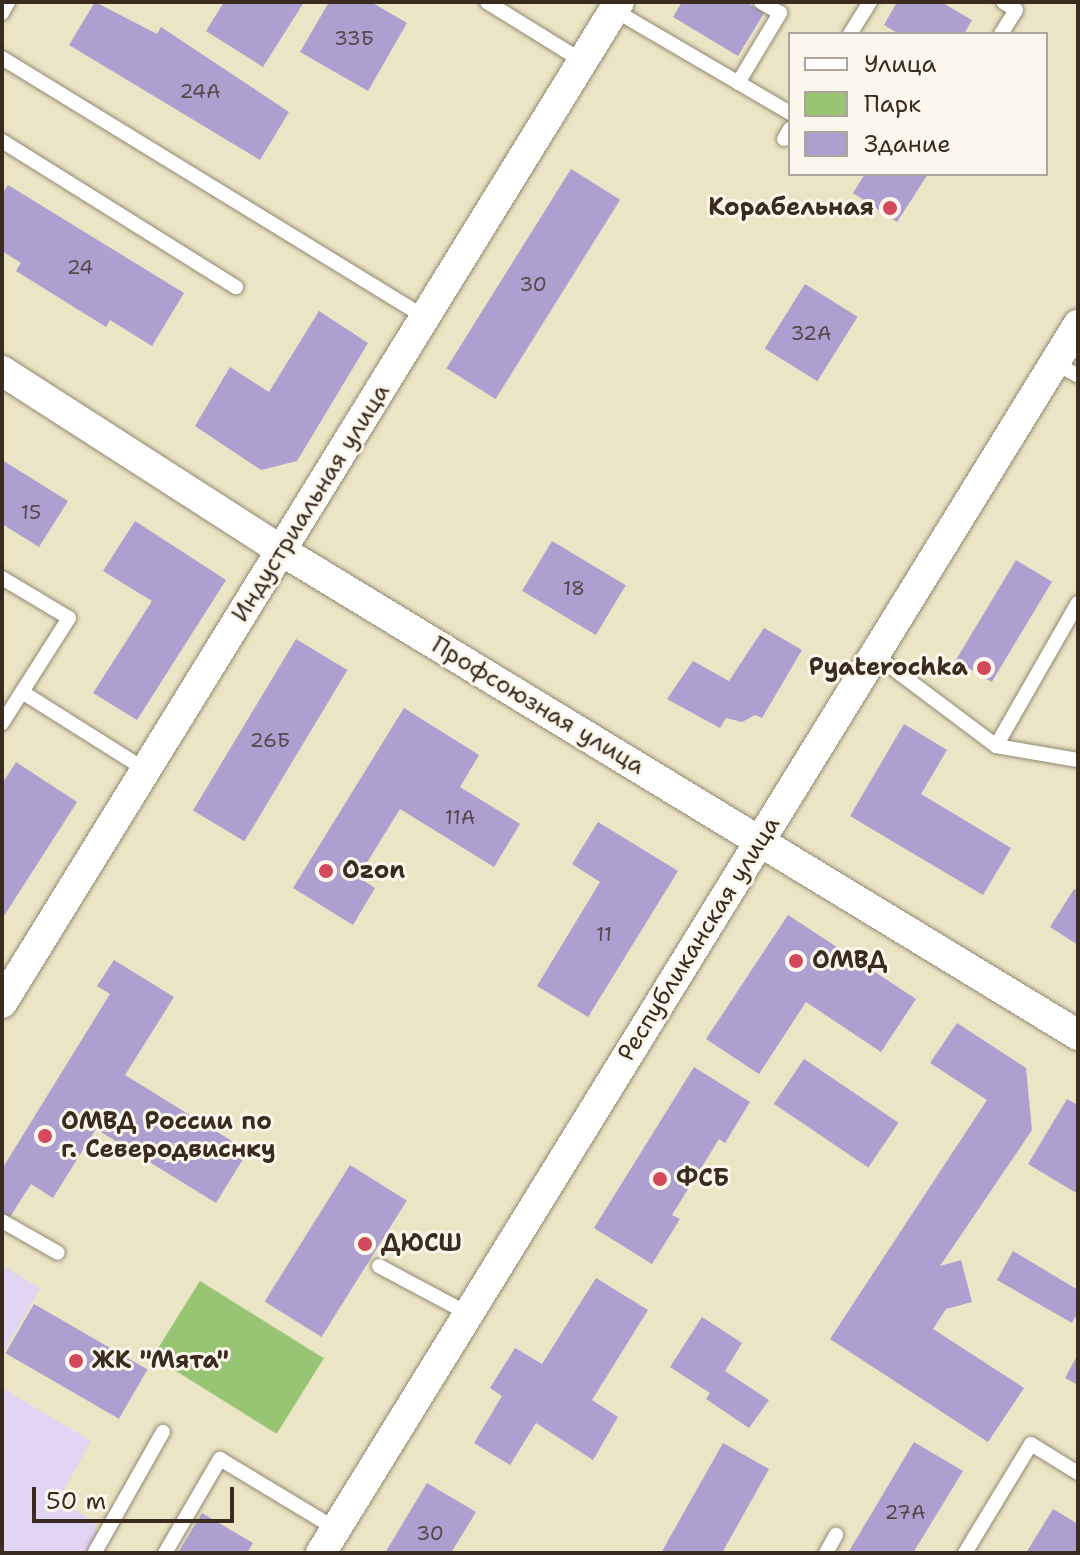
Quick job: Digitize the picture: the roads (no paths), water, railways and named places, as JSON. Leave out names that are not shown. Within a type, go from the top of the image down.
[{"type":"street","name":"Индустриальная улица","points":[[2,1003],[616,6]]},
{"type":"street","name":"Республиканская улица","points":[[328,1541],[875,655],[1066,370],[1078,325]]},
{"type":"street","name":"Профсоюзная улица","points":[[2,371],[282,551],[1078,1035]]},
{"type":"lane","points":[[2,13],[8,2]]},
{"type":"lane","points":[[487,2],[582,61]]},
{"type":"lane","points":[[738,83],[780,13],[761,2]]},
{"type":"lane","points":[[851,32],[870,2]]},
{"type":"lane","points":[[1002,32],[1016,10],[1003,2]]},
{"type":"lane","points":[[616,6],[788,112]]},
{"type":"lane","points":[[2,58],[425,317]]},
{"type":"lane","points":[[2,141],[236,287]]},
{"type":"lane","points":[[2,578],[69,618],[2,723]]},
{"type":"lane","points":[[996,746],[1078,603]]},
{"type":"lane","points":[[875,655],[996,746],[1078,760]]},
{"type":"lane","points":[[22,692],[146,770]]},
{"type":"lane","points":[[2,1221],[58,1253]]},
{"type":"lane","points":[[379,1266],[469,1314]]},
{"type":"lane","points":[[96,1553],[163,1432]]},
{"type":"lane","points":[[965,1553],[1031,1444],[1078,1473]]},
{"type":"lane","points":[[165,1553],[220,1459],[328,1541]]},
{"type":"lane","points":[[826,1553],[836,1535]]},
{"type":"place","name":"Корабельная","points":[[890,208]]},
{"type":"place","name":"Pyaterochka","points":[[984,668]]},
{"type":"place","name":"Ozon","points":[[326,871]]},
{"type":"place","name":"ОМВД","points":[[796,961]]},
{"type":"place","name":"ОМВД России по г. Северодвиснку","points":[[45,1136]]},
{"type":"place","name":"ФСБ","points":[[660,1179]]},
{"type":"place","name":"ДЮСШ","points":[[365,1244]]},
{"type":"place","name":"ЖК \"Мята\"","points":[[76,1361]]}]
